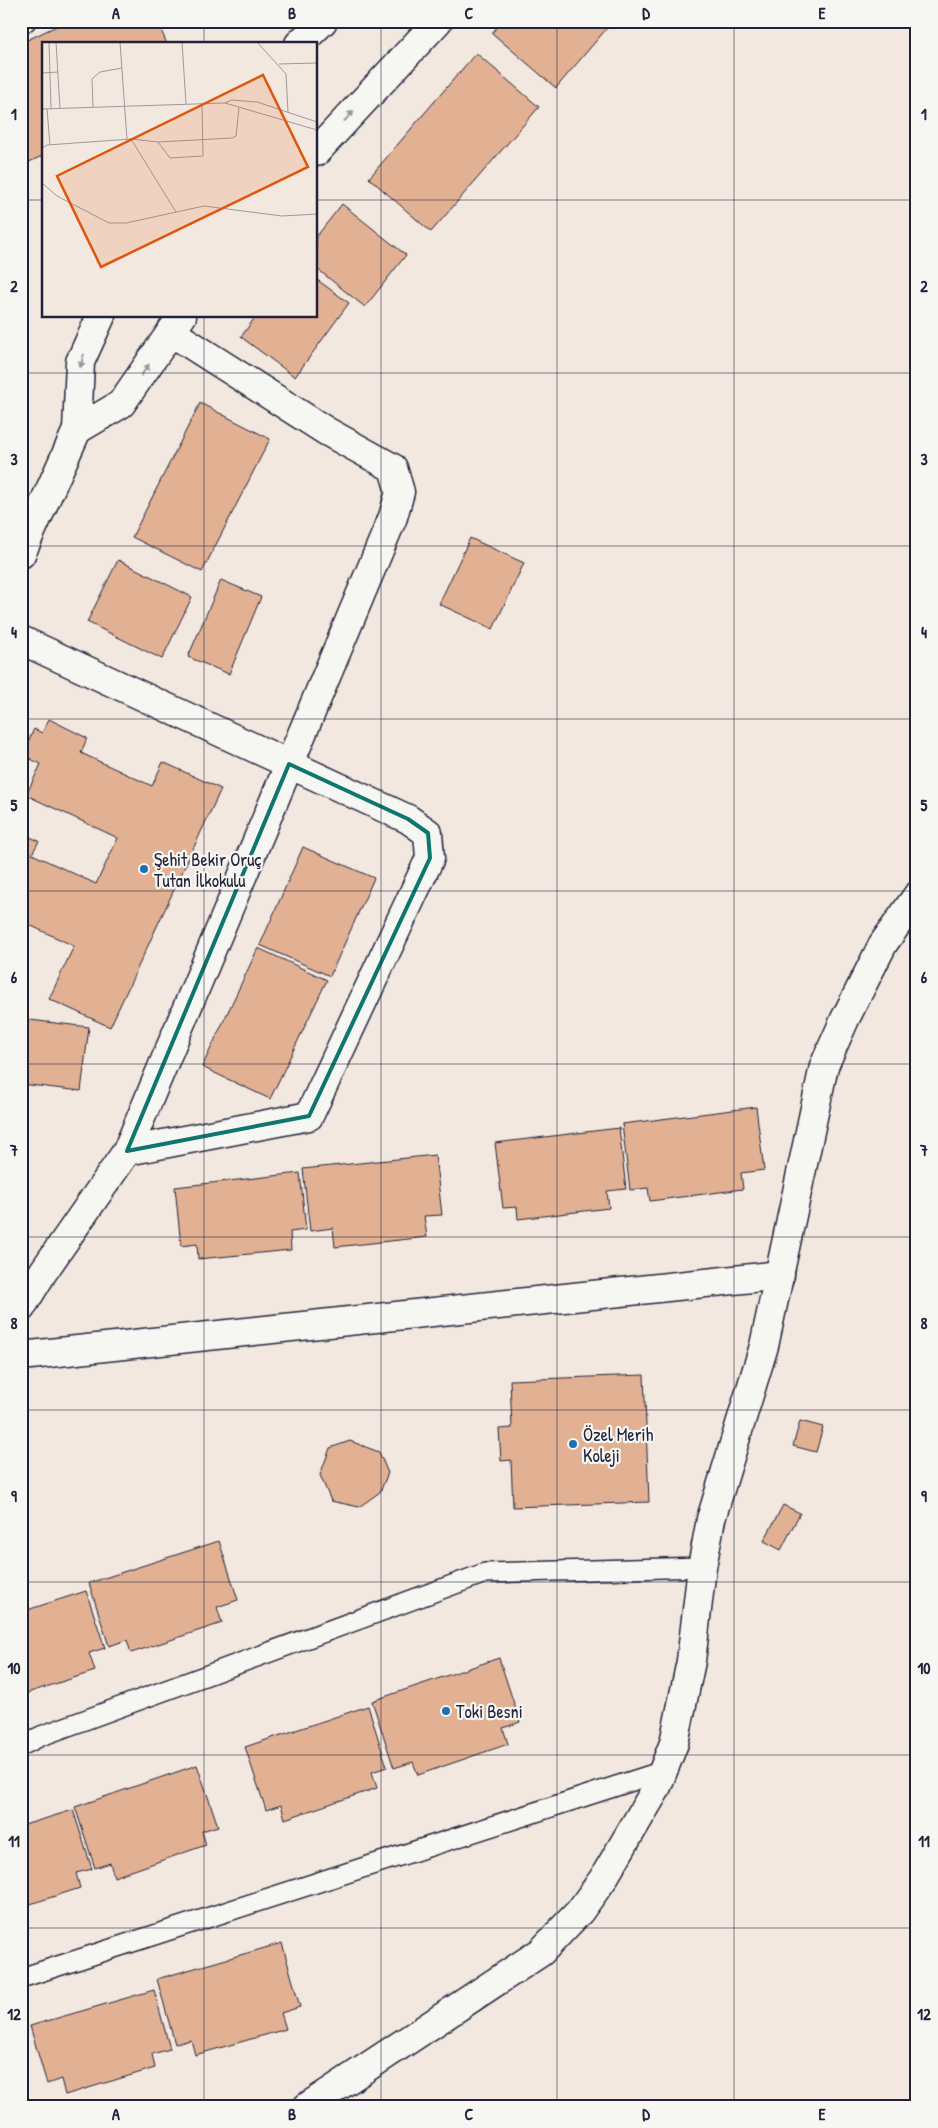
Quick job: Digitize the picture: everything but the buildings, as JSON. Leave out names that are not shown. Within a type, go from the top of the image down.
[{"type":"street","points":[[301,42],[322,21]]},
{"type":"street","points":[[318,150],[438,21]]},
{"type":"street","points":[[21,554],[77,430],[80,362],[100,318]]},
{"type":"street","points":[[21,1308],[43,1272],[127,1151],[394,517],[400,492],[393,468],[326,431],[176,324],[121,404],[77,430]]},
{"type":"street","points":[[21,640],[408,819],[428,832],[430,858],[309,1116],[127,1151]]},
{"type":"street","points":[[307,2107],[542,1952],[580,1910],[603,1879],[656,1789],[674,1743],[691,1662],[702,1567],[711,1519],[764,1346],[824,1066],[883,944],[917,896]]},
{"type":"street","points":[[21,1356],[780,1275]]},
{"type":"lane","points":[[21,24],[26,21]]},
{"type":"lane","points":[[21,1746],[51,1733],[485,1573],[702,1567]]},
{"type":"lane","points":[[21,1978],[663,1771]]},
{"type":"highlighted area","points":[[289,764],[408,819],[428,833],[430,858],[309,1116],[127,1151]]},
{"type":"place","name":"Şehit Bekir Oruç Tutan İlkokulu","points":[[144,869]]},
{"type":"place","name":"Özel Merih Koleji","points":[[573,1444]]},
{"type":"place","name":"Toki Besni","points":[[446,1711]]}]
